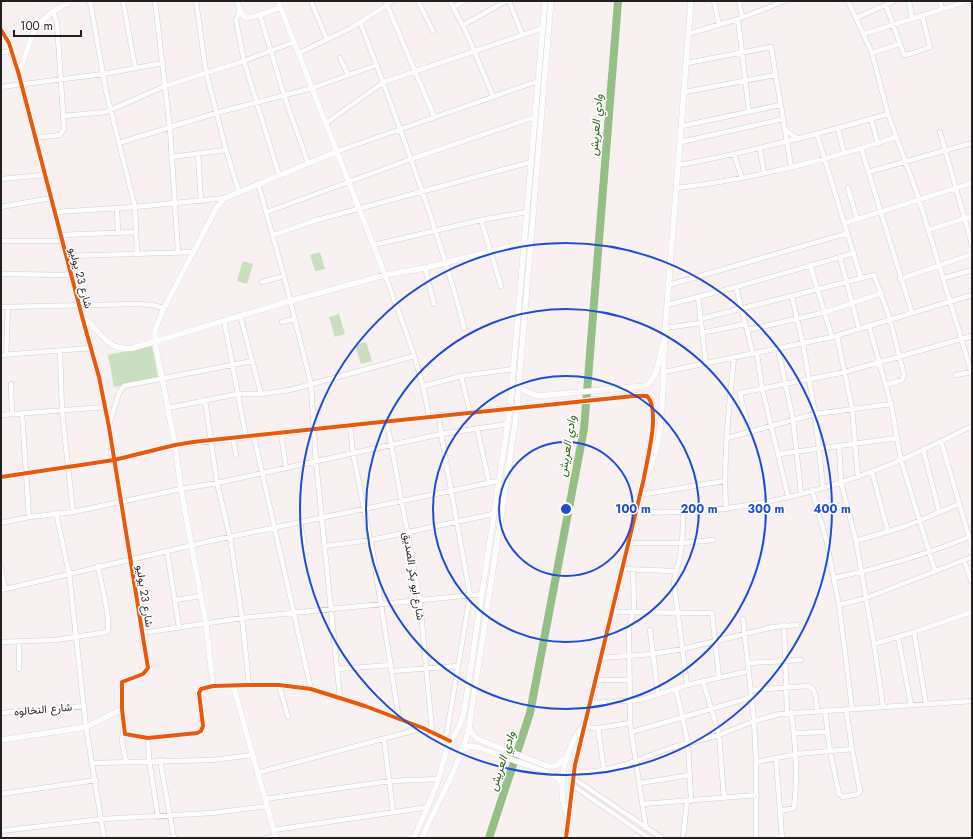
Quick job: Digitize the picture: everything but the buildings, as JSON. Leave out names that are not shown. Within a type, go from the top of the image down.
[{"type":"street","points":[[35,138],[60,135],[64,129],[55,10],[58,1]]},
{"type":"street","points":[[19,75],[32,33],[42,19],[72,1]]},
{"type":"street","points":[[90,1],[110,109],[134,207],[137,254]]},
{"type":"street","points":[[123,1],[135,67]]},
{"type":"street","points":[[155,1],[170,129],[178,252]]},
{"type":"street","points":[[196,1],[206,72],[226,150],[239,192]]},
{"type":"street","points":[[237,1],[240,11],[246,18],[260,15],[280,4],[385,275],[424,386],[430,416]]},
{"type":"street","points":[[312,1],[327,40]]},
{"type":"street","points":[[299,53],[360,22],[386,3],[392,1]]},
{"type":"street","points":[[418,1],[433,31]]},
{"type":"street","points":[[450,1],[463,24],[493,96]]},
{"type":"street","points":[[454,7],[464,1]]},
{"type":"street","points":[[463,24],[508,1],[522,34]]},
{"type":"street","points":[[448,740],[463,719],[498,480],[508,424],[545,1]]},
{"type":"street","points":[[422,838],[464,749],[469,728],[517,408],[551,1]]},
{"type":"street","points":[[644,478],[652,467],[655,458],[664,372],[664,338],[681,142],[691,1]]},
{"type":"street","points":[[714,1],[718,25]]},
{"type":"street","points":[[739,1],[749,112]]},
{"type":"street","points":[[688,34],[740,18],[778,2],[785,1]]},
{"type":"street","points":[[848,1],[872,53],[888,114],[919,199],[972,372],[956,375]]},
{"type":"street","points":[[856,18],[894,1]]},
{"type":"street","points":[[909,1],[912,18]]},
{"type":"street","points":[[940,1],[942,9]]},
{"type":"street","points":[[864,34],[968,1]]},
{"type":"street","points":[[386,3],[434,116]]},
{"type":"street","points":[[886,5],[899,44],[903,54],[905,55],[930,48],[922,15]]},
{"type":"street","points":[[240,11],[236,20],[244,61],[279,175]]},
{"type":"street","points":[[260,15],[284,96],[308,163]]},
{"type":"street","points":[[360,22],[384,82],[411,159],[446,263],[464,328]]},
{"type":"street","points":[[326,123],[384,82],[543,28]]},
{"type":"street","name":"شارع 23 يوليو","points":[[1,30],[9,43],[22,85],[44,175],[92,348],[109,427],[148,668],[143,674],[122,682],[123,730]]},
{"type":"street","points":[[63,116],[97,114],[165,86],[271,52],[294,42]]},
{"type":"street","points":[[872,53],[899,44]]},
{"type":"street","points":[[687,63],[771,47],[791,167]]},
{"type":"street","points":[[1,52],[12,51]]},
{"type":"street","points":[[340,58],[348,75]]},
{"type":"street","points":[[1,87],[103,74],[163,63]]},
{"type":"street","points":[[119,143],[170,129],[216,113],[312,88],[377,65]]},
{"type":"street","points":[[685,92],[775,75]]},
{"type":"street","points":[[55,212],[134,207],[225,198],[338,151],[434,116],[538,81]]},
{"type":"street","points":[[682,126],[780,105]]},
{"type":"street","points":[[679,165],[734,155],[786,143],[888,114]]},
{"type":"street","points":[[267,212],[411,159],[535,117]]},
{"type":"street","points":[[681,142],[783,119]]},
{"type":"street","points":[[871,119],[878,144]]},
{"type":"street","points":[[838,129],[844,152]]},
{"type":"street","points":[[785,130],[799,139]]},
{"type":"street","points":[[940,132],[972,245]]},
{"type":"street","points":[[818,134],[861,278]]},
{"type":"street","points":[[677,188],[742,178],[791,167],[896,138]]},
{"type":"street","points":[[868,172],[972,143]]},
{"type":"street","points":[[861,148],[879,212],[912,313]]},
{"type":"street","points":[[760,149],[764,173]]},
{"type":"street","points":[[171,157],[226,150]]},
{"type":"street","points":[[198,154],[201,201]]},
{"type":"street","points":[[734,155],[742,178]]},
{"type":"street","points":[[273,235],[360,209],[531,162]]},
{"type":"street","points":[[1,179],[44,175]]},
{"type":"street","points":[[845,223],[972,183]]},
{"type":"street","points":[[258,184],[284,276],[310,384],[316,462],[340,698]]},
{"type":"street","points":[[848,188],[857,219]]},
{"type":"street","points":[[1,207],[51,198]]},
{"type":"street","points":[[213,686],[206,624],[181,489],[175,444],[155,342],[155,330],[164,308],[218,207],[225,198]]},
{"type":"street","points":[[117,208],[118,231]]},
{"type":"street","points":[[374,245],[481,220],[526,212]]},
{"type":"street","points":[[928,230],[972,216]]},
{"type":"street","points":[[481,220],[501,286]]},
{"type":"street","points":[[60,235],[118,231],[136,232]]},
{"type":"street","points":[[669,285],[848,232]]},
{"type":"street","points":[[1,241],[62,242]]},
{"type":"street","points":[[83,320],[88,321],[110,344],[117,348],[133,348],[224,320],[385,275],[425,268],[489,250],[524,242],[531,242]]},
{"type":"street","points":[[67,256],[194,252]]},
{"type":"street","points":[[667,305],[698,298],[854,253]]},
{"type":"street","points":[[900,279],[972,254]]},
{"type":"street","points":[[840,257],[848,282],[859,329]]},
{"type":"street","points":[[810,265],[835,336],[845,372],[852,408],[858,476]]},
{"type":"street","points":[[425,268],[434,304]]},
{"type":"street","points":[[944,278],[972,270]]},
{"type":"street","points":[[1,274],[72,275]]},
{"type":"street","points":[[262,282],[284,276]]},
{"type":"street","points":[[665,328],[700,321],[861,278],[875,276],[890,319],[904,378],[886,385]]},
{"type":"street","points":[[736,287],[755,354],[788,496]]},
{"type":"street","points":[[747,330],[826,312],[882,293]]},
{"type":"street","points":[[664,372],[803,344],[835,336],[972,295]]},
{"type":"street","points":[[792,297],[803,344],[815,414],[823,487]]},
{"type":"street","points":[[698,298],[706,364]]},
{"type":"street","points":[[1,307],[144,304],[164,308]]},
{"type":"street","points":[[8,307],[3,355],[92,348]]},
{"type":"street","points":[[240,316],[260,394]]},
{"type":"street","points":[[282,322],[294,319]]},
{"type":"street","points":[[224,320],[246,437]]},
{"type":"street","points":[[702,333],[746,324]]},
{"type":"street","points":[[869,326],[891,404],[901,460],[935,571]]},
{"type":"street","points":[[731,394],[845,372],[972,336]]},
{"type":"street","points":[[519,388],[537,396],[645,386],[653,380],[664,338]]},
{"type":"street","points":[[778,349],[793,420],[801,493]]},
{"type":"street","points":[[60,351],[62,411],[73,512]]},
{"type":"street","points":[[168,408],[237,394],[260,394],[290,390],[414,356]]},
{"type":"street","points":[[726,509],[724,482],[734,358]]},
{"type":"street","points":[[109,427],[121,388],[128,385],[252,361]]},
{"type":"street","points":[[424,386],[461,376],[513,369]]},
{"type":"street","points":[[461,376],[470,412]]},
{"type":"street","points":[[11,384],[12,414]]},
{"type":"street","points":[[740,393],[749,432]]},
{"type":"street","points":[[1,477],[26,472],[114,460],[175,444],[254,437],[537,405],[647,396],[653,408],[650,443],[644,478],[573,775],[571,808],[568,818],[566,838]]},
{"type":"street","points":[[205,400],[217,483],[230,537],[242,618],[249,684]]},
{"type":"street","points":[[727,438],[772,427],[815,414],[891,404]]},
{"type":"street","points":[[1,415],[105,407]]},
{"type":"street","points":[[22,414],[29,517]]},
{"type":"street","points":[[414,838],[429,807],[438,782],[448,740],[458,666],[470,595],[456,522],[439,415]]},
{"type":"street","name":"شارع ابو بكر الصديق","points":[[388,422],[420,601],[432,731]]},
{"type":"street","points":[[1,523],[29,517],[73,512],[121,501],[217,483],[441,434],[508,424]]},
{"type":"street","points":[[350,426],[353,453],[371,540],[399,719]]},
{"type":"street","points":[[636,512],[683,513],[726,509],[801,493],[872,472],[923,450],[972,426]]},
{"type":"street","points":[[477,428],[488,482]]},
{"type":"street","points":[[281,434],[286,468]]},
{"type":"street","points":[[254,437],[311,689]]},
{"type":"street","points":[[233,438],[236,455]]},
{"type":"street","points":[[779,454],[897,438]]},
{"type":"street","points":[[941,441],[972,547]]},
{"type":"street","points":[[839,446],[841,482],[856,541],[883,706]]},
{"type":"street","points":[[923,450],[939,511]]},
{"type":"street","points":[[872,472],[888,532]]},
{"type":"street","points":[[1,567],[3,590],[98,566],[191,545],[498,480]]},
{"type":"street","points":[[640,495],[724,482]]},
{"type":"street","points":[[812,490],[826,539],[839,605],[852,749],[860,791],[858,794],[843,797],[839,794],[830,751],[825,710]]},
{"type":"street","points":[[856,541],[888,532],[959,504]]},
{"type":"street","points":[[56,513],[69,573],[86,727],[96,780],[104,838]]},
{"type":"street","points":[[683,513],[682,543],[675,571],[674,584],[687,685]]},
{"type":"street","points":[[325,546],[371,540],[493,514]]},
{"type":"street","points":[[300,522],[304,542]]},
{"type":"street","points":[[834,578],[929,553],[970,537]]},
{"type":"street","points":[[628,543],[682,543],[713,540]]},
{"type":"street","points":[[167,551],[180,627]]},
{"type":"street","points":[[839,605],[866,598],[972,557]]},
{"type":"street","points":[[964,560],[971,581]]},
{"type":"street","points":[[1,642],[19,642],[105,634],[108,631],[108,620],[98,566]]},
{"type":"street","points":[[622,569],[675,571]]},
{"type":"street","points":[[634,570],[634,613],[630,624],[629,656],[630,723],[637,760],[646,828]]},
{"type":"street","points":[[142,633],[242,618],[482,594]]},
{"type":"street","points":[[176,600],[200,596]]},
{"type":"street","points":[[611,612],[677,614],[712,613],[719,677]]},
{"type":"street","points":[[874,644],[972,612]]},
{"type":"street","points":[[743,619],[754,720],[756,762],[756,838]]},
{"type":"street","points":[[601,658],[652,654],[683,649],[784,625],[797,625]]},
{"type":"street","points":[[780,810],[794,808],[797,754],[786,687],[784,625]]},
{"type":"street","points":[[650,630],[658,694]]},
{"type":"street","points":[[914,632],[926,704]]},
{"type":"street","points":[[898,637],[911,705]]},
{"type":"street","points":[[19,642],[19,669]]},
{"type":"street","points":[[748,663],[801,660]]},
{"type":"street","points":[[338,669],[427,668],[458,666]]},
{"type":"street","points":[[591,703],[630,702],[641,700],[687,685],[749,671]]},
{"type":"street","points":[[596,680],[630,680]]},
{"type":"street","points":[[703,681],[719,735],[724,798]]},
{"type":"street","points":[[123,730],[125,734],[129,736],[148,738],[197,733],[201,731],[203,726],[199,693],[201,688],[249,684],[279,685],[311,689],[432,731],[448,740]]},
{"type":"street","points":[[232,685],[276,837],[266,838]]},
{"type":"street","points":[[279,685],[288,717]]},
{"type":"street","points":[[751,690],[803,686],[811,687],[815,694],[817,710]]},
{"type":"street","points":[[676,689],[688,743],[690,776],[689,801],[683,838]]},
{"type":"street","points":[[632,732],[752,697]]},
{"type":"street","points":[[573,775],[604,770],[688,743],[719,735],[754,720],[789,712],[972,701]]},
{"type":"street","name":"شارع النخالوه","points":[[1,713],[84,706]]},
{"type":"street","points":[[1,740],[86,727],[122,709]]},
{"type":"street","points":[[584,725],[598,728],[630,723]]},
{"type":"street","points":[[568,818],[564,805],[562,782],[566,758],[584,725]]},
{"type":"street","points":[[257,772],[423,728]]},
{"type":"street","points":[[469,728],[477,739],[481,741],[550,767],[556,766],[566,758]]},
{"type":"street","points":[[598,728],[604,770]]},
{"type":"street","points":[[123,730],[122,742],[126,761]]},
{"type":"street","points":[[794,733],[828,732]]},
{"type":"street","points":[[148,738],[149,760],[158,816]]},
{"type":"street","points":[[384,739],[393,811]]},
{"type":"street","points":[[464,749],[470,746],[479,747],[549,774],[558,778],[562,782]]},
{"type":"street","points":[[756,762],[797,754],[852,749]]},
{"type":"street","points":[[93,762],[212,760],[253,755]]},
{"type":"street","points":[[776,758],[782,838]]},
{"type":"street","points":[[160,760],[169,817],[174,838]]},
{"type":"street","points":[[573,775],[662,838]]},
{"type":"street","points":[[640,783],[690,776]]},
{"type":"street","points":[[1,794],[96,780]]},
{"type":"street","points":[[265,800],[390,781],[438,782],[446,788]]},
{"type":"street","points":[[572,785],[650,838],[654,832]]},
{"type":"street","points":[[643,804],[756,795]]},
{"type":"street","points":[[1,831],[102,820],[158,816],[169,817],[267,806]]},
{"type":"street","points":[[274,830],[393,811],[429,807]]},
{"type":"green space","points":[[320,252],[325,269],[315,271],[310,255]]},
{"type":"green space","points":[[243,261],[253,264],[247,284],[237,281]]},
{"type":"green space","points":[[339,314],[345,334],[335,337],[329,317]]},
{"type":"green space","points":[[366,342],[372,361],[361,364],[355,345]]},
{"type":"green space","points":[[152,346],[158,378],[114,387],[108,355]]},
{"type":"waterway","name":"وادي العريش","points":[[489,838],[530,713],[584,429],[618,1]]},
{"type":"cycle path","points":[[1,30],[9,43],[19,75],[99,377],[109,427],[148,668],[143,674],[122,682],[122,709],[125,734],[148,738],[197,733],[201,731],[203,726],[199,693],[201,689],[213,686],[279,685],[311,689],[365,706],[423,728],[450,741]]},
{"type":"cycle path","points":[[1,477],[114,460],[193,442],[579,401],[647,396],[651,403],[653,412],[650,447],[644,478],[575,765],[566,838]]}]
